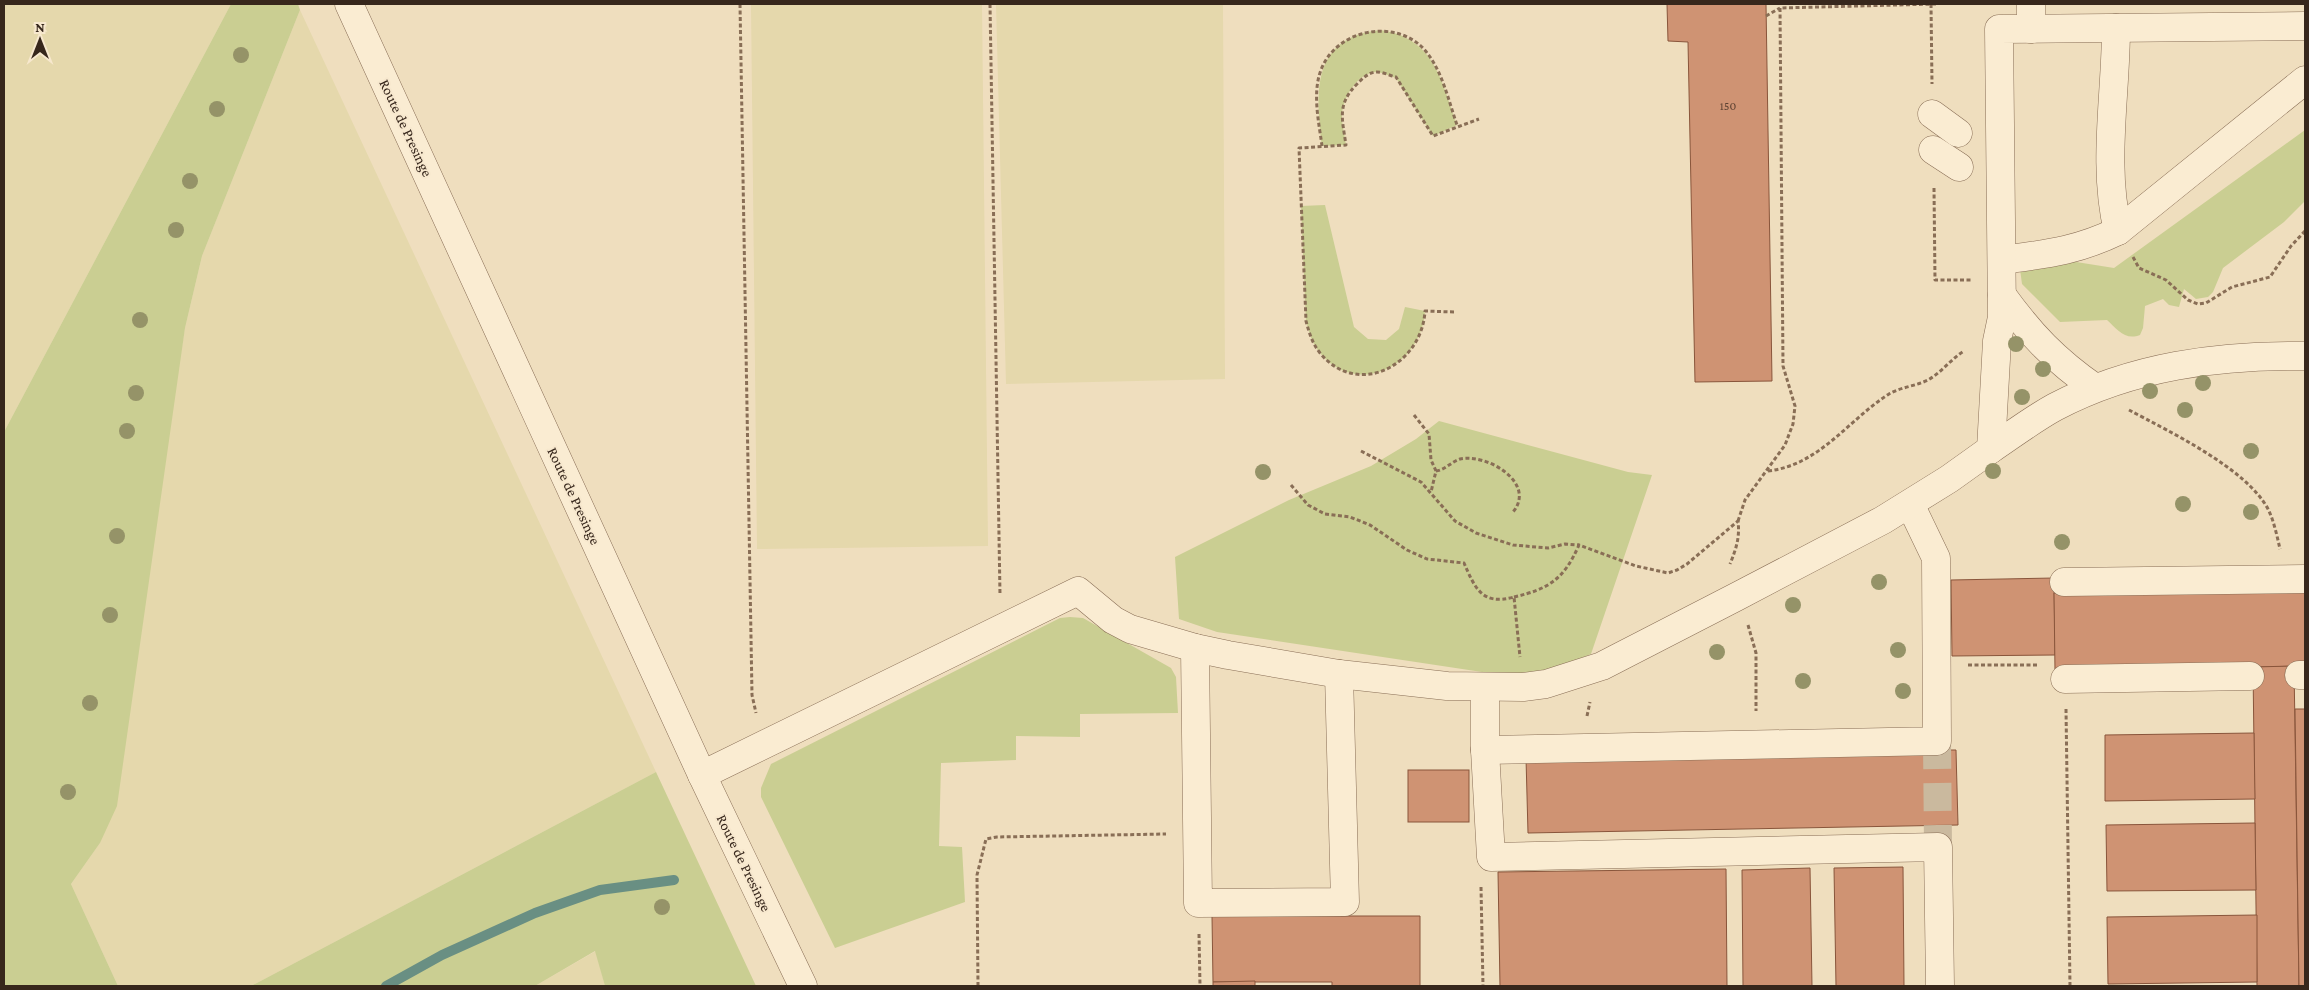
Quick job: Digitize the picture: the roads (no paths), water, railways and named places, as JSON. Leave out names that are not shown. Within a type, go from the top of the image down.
[{"type":"street","name":"Route de Presinge","points":[[349,4],[702,775],[803,986]]},
{"type":"street","points":[[1992,449],[1997,341],[2002,317],[1999,29],[2031,16],[2116,28],[2305,26]]},
{"type":"street","points":[[2116,28],[2116,70],[2111,116],[2112,206],[2118,231]]},
{"type":"street","points":[[2002,260],[2069,251],[2118,231],[2305,80]]},
{"type":"street","points":[[1932,114],[1958,133]]},
{"type":"street","points":[[1933,150],[1959,168]]},
{"type":"street","points":[[2002,294],[2021,321],[2051,355],[2095,388]]},
{"type":"street","points":[[702,775],[1078,591],[1113,620],[1130,629],[1195,648],[1339,674],[1447,686],[1485,688],[1546,684],[1602,666],[1910,504],[2053,408],[2095,388],[2150,370],[2208,360],[2305,356]]},
{"type":"street","points":[[1485,750],[1937,741],[1936,558],[1910,504]]},
{"type":"street","points":[[2064,582],[2294,580]]},
{"type":"street","points":[[1195,648],[1198,903],[1345,902],[1339,674]]},
{"type":"street","points":[[2065,679],[2250,676]]},
{"type":"street","points":[[1485,688],[1485,750],[1491,857],[1938,847],[1940,986]]},
{"type":"waterway","points":[[386,986],[442,955],[535,913],[600,890],[674,880]]},
{"type":"tunnel","points":[[1937,741],[1938,847]]}]
